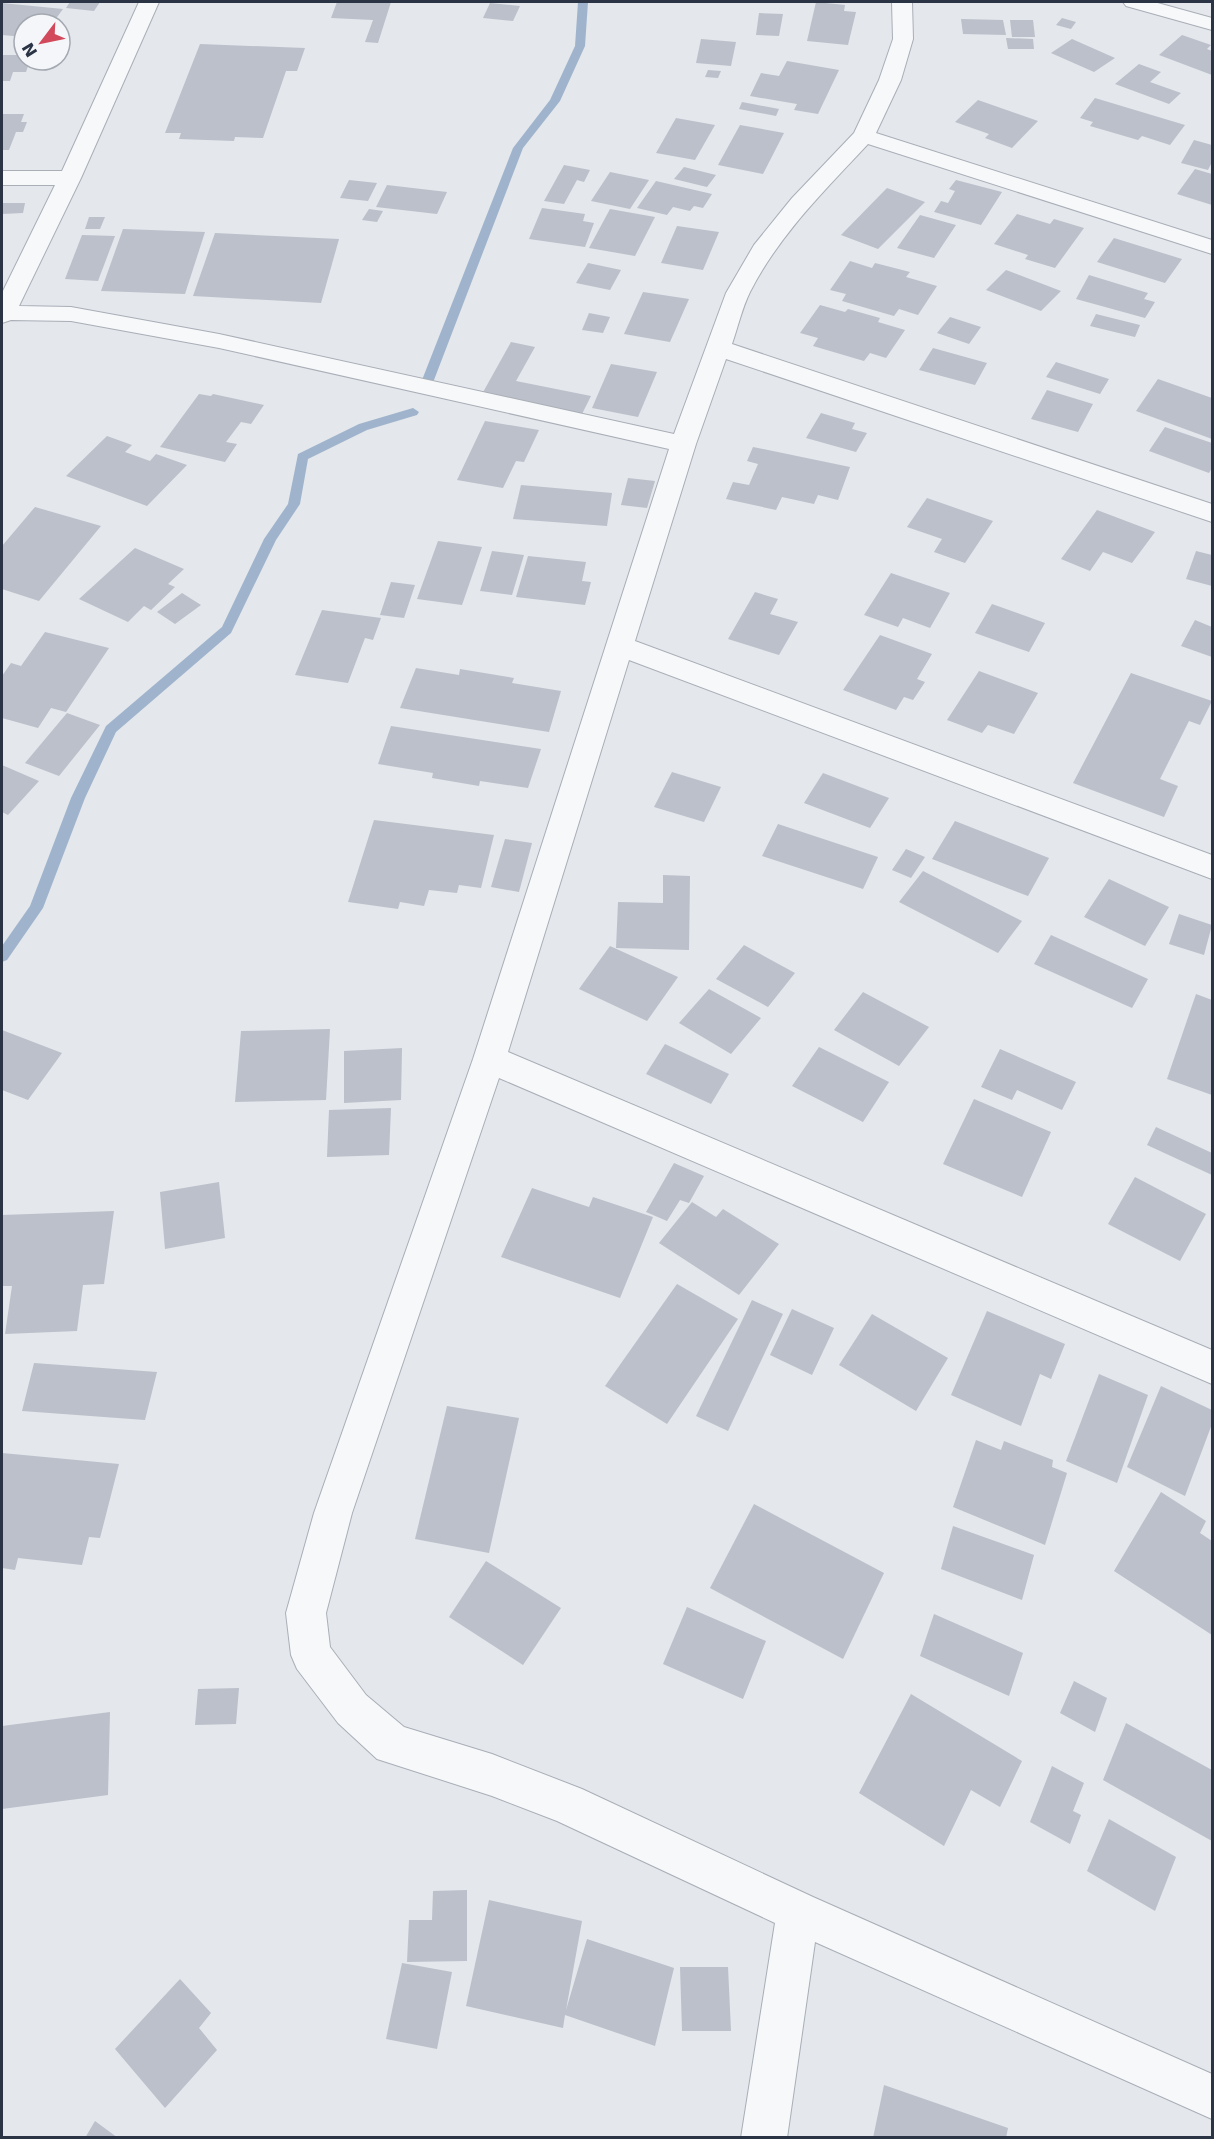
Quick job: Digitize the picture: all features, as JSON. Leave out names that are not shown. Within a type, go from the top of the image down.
[{"type":"street","points":[[149,2],[70,178],[2,314],[71,314],[219,341],[683,444]]},
{"type":"street","points":[[902,2],[903,39],[890,81],[864,136],[800,203],[766,245],[738,293],[683,444],[489,1059],[333,1513],[306,1613],[311,1655],[352,1709],[392,1744],[492,1775],[567,1804],[798,1912],[1212,2097]]},
{"type":"street","points":[[1133,2],[1212,24]]},
{"type":"street","points":[[864,136],[1212,248]]},
{"type":"street","points":[[2,178],[70,178]]},
{"type":"street","points":[[719,348],[1212,513]]},
{"type":"street","points":[[619,646],[1212,867]]},
{"type":"street","points":[[489,1059],[1212,1367]]},
{"type":"street","points":[[764,2138],[798,1912]]},
{"type":"building","points":[[70,2],[100,2],[94,11],[66,8]]},
{"type":"building","points":[[337,2],[391,2],[378,43],[365,42],[373,20],[331,18]]},
{"type":"building","points":[[816,2],[845,5],[844,11],[856,12],[848,45],[807,41]]},
{"type":"building","points":[[2,3],[63,9],[61,12],[12,12],[12,36],[2,35]]},
{"type":"building","points":[[490,3],[520,6],[513,21],[483,18]]},
{"type":"building","points":[[759,13],[783,14],[779,36],[756,35]]},
{"type":"building","points":[[1062,18],[1076,22],[1071,29],[1056,25]]},
{"type":"building","points":[[961,19],[1003,20],[1006,35],[963,34]]},
{"type":"building","points":[[1010,20],[1033,20],[1035,37],[1012,37]]},
{"type":"building","points":[[1182,35],[1211,45],[1207,49],[1212,51],[1212,75],[1159,55]]},
{"type":"building","points":[[1006,38],[1033,39],[1034,49],[1008,49]]},
{"type":"building","points":[[701,39],[736,42],[731,66],[696,63]]},
{"type":"building","points":[[1072,39],[1115,58],[1094,72],[1051,53]]},
{"type":"building","points":[[200,44],[305,48],[297,71],[286,71],[263,138],[235,137],[234,141],[179,139],[181,133],[165,133]]},
{"type":"building","points":[[2,55],[12,55],[13,72],[10,81],[2,81]]},
{"type":"building","points":[[787,61],[839,70],[818,114],[794,110],[797,104],[750,96],[761,73],[779,76]]},
{"type":"building","points":[[1139,64],[1161,72],[1150,82],[1181,93],[1169,104],[1115,84]]},
{"type":"building","points":[[708,70],[721,71],[718,78],[705,77]]},
{"type":"building","points":[[1095,98],[1185,125],[1170,145],[1142,136],[1138,140],[1090,126],[1093,122],[1080,118]]},
{"type":"building","points":[[978,100],[1038,121],[1012,148],[985,138],[989,134],[955,122]]},
{"type":"building","points":[[742,102],[779,109],[776,116],[739,109]]},
{"type":"building","points":[[2,114],[24,114],[21,122],[27,122],[23,132],[16,132],[9,150],[2,150]]},
{"type":"building","points":[[676,118],[715,125],[695,160],[656,153]]},
{"type":"building","points":[[740,125],[784,133],[763,174],[718,165]]},
{"type":"building","points":[[1194,140],[1212,145],[1212,162],[1208,170],[1181,163]]},
{"type":"building","points":[[564,165],[590,170],[584,182],[577,180],[564,204],[544,201]]},
{"type":"building","points":[[684,167],[716,175],[707,187],[674,179]]},
{"type":"building","points":[[1195,169],[1212,174],[1212,205],[1177,194]]},
{"type":"building","points":[[610,172],[649,180],[630,209],[591,201]]},
{"type":"building","points":[[349,180],[377,183],[368,201],[340,198]]},
{"type":"building","points":[[956,180],[1002,192],[981,225],[934,212],[941,201],[948,203],[955,191],[949,189]]},
{"type":"building","points":[[656,181],[712,194],[703,208],[694,206],[690,211],[673,207],[667,215],[637,208]]},
{"type":"building","points":[[387,185],[447,192],[437,214],[376,207]]},
{"type":"building","points":[[887,188],[925,202],[878,249],[841,235]]},
{"type":"building","points":[[3,203],[25,203],[23,213],[2,214]]},
{"type":"building","points":[[542,208],[585,214],[583,221],[594,223],[585,247],[529,239]]},
{"type":"building","points":[[369,209],[383,211],[377,222],[362,220]]},
{"type":"building","points":[[610,209],[655,217],[635,256],[589,248]]},
{"type":"building","points":[[1017,214],[1050,224],[1054,219],[1084,228],[1055,268],[1025,259],[1028,255],[994,244]]},
{"type":"building","points":[[920,215],[956,225],[934,258],[897,248]]},
{"type":"building","points":[[89,217],[105,217],[100,229],[85,229]]},
{"type":"building","points":[[677,226],[719,232],[703,270],[661,263]]},
{"type":"building","points":[[123,229],[205,232],[185,294],[101,291]]},
{"type":"building","points":[[215,233],[339,239],[321,303],[193,296]]},
{"type":"building","points":[[82,235],[115,236],[98,281],[65,279]]},
{"type":"building","points":[[1114,238],[1182,259],[1165,283],[1097,262]]},
{"type":"building","points":[[850,261],[872,268],[875,263],[910,272],[906,277],[937,286],[918,315],[899,309],[894,316],[842,301],[846,294],[830,290]]},
{"type":"building","points":[[588,263],[621,270],[610,290],[576,283]]},
{"type":"building","points":[[1006,270],[1061,291],[1041,311],[986,290]]},
{"type":"building","points":[[1089,275],[1148,293],[1144,299],[1155,302],[1145,318],[1076,299]]},
{"type":"building","points":[[643,292],[689,299],[670,342],[624,334]]},
{"type":"building","points":[[820,305],[845,312],[848,309],[880,318],[878,322],[905,330],[886,358],[870,353],[864,361],[813,346],[818,338],[800,333]]},
{"type":"building","points":[[589,313],[610,317],[603,333],[582,330]]},
{"type":"building","points":[[1096,314],[1140,325],[1135,337],[1090,326]]},
{"type":"building","points":[[950,317],[981,327],[969,344],[937,333]]},
{"type":"building","points":[[511,342],[535,347],[516,381],[591,396],[582,414],[482,394]]},
{"type":"building","points":[[933,348],[987,363],[975,385],[919,370]]},
{"type":"building","points":[[1056,362],[1109,379],[1100,394],[1046,377]]},
{"type":"building","points":[[611,364],[657,372],[638,417],[592,408]]},
{"type":"building","points":[[1158,379],[1212,398],[1212,439],[1136,411]]},
{"type":"building","points":[[1047,390],[1093,404],[1078,432],[1031,419]]},
{"type":"building","points":[[199,394],[211,396],[213,394],[264,405],[251,424],[241,422],[226,442],[237,444],[225,462],[160,447]]},
{"type":"building","points":[[821,413],[855,423],[852,429],[867,433],[856,452],[806,438]]},
{"type":"building","points":[[485,421],[539,430],[524,462],[516,461],[503,488],[457,480]]},
{"type":"building","points":[[1165,427],[1212,443],[1212,468],[1209,473],[1149,451]]},
{"type":"building","points":[[107,436],[132,445],[125,452],[150,461],[156,454],[187,465],[147,506],[66,476]]},
{"type":"building","points":[[753,447],[850,467],[838,500],[818,495],[814,504],[782,497],[776,510],[726,499],[733,482],[749,485],[758,464],[747,461]]},
{"type":"building","points":[[628,478],[655,481],[647,508],[621,505]]},
{"type":"building","points":[[521,485],[612,493],[607,526],[513,519]]},
{"type":"building","points":[[927,498],[993,521],[965,563],[934,552],[942,539],[907,527]]},
{"type":"building","points":[[35,507],[101,526],[39,601],[2,589],[2,546]]},
{"type":"building","points":[[1097,510],[1155,532],[1132,563],[1103,552],[1090,571],[1061,559]]},
{"type":"building","points":[[438,541],[482,547],[462,605],[417,599]]},
{"type":"building","points":[[135,548],[184,569],[168,584],[175,587],[151,610],[144,606],[128,622],[79,599]]},
{"type":"building","points":[[492,551],[524,555],[512,595],[480,591]]},
{"type":"building","points":[[1196,551],[1212,555],[1212,586],[1186,579]]},
{"type":"building","points":[[528,556],[586,562],[582,581],[591,582],[585,605],[516,597]]},
{"type":"building","points":[[891,573],[950,593],[930,628],[903,618],[898,627],[864,615]]},
{"type":"building","points":[[391,582],[415,585],[404,618],[380,615]]},
{"type":"building","points":[[755,592],[778,599],[770,614],[798,622],[779,655],[728,639]]},
{"type":"building","points":[[182,593],[201,605],[175,624],[157,612]]},
{"type":"building","points":[[992,604],[1045,623],[1029,652],[975,633]]},
{"type":"building","points":[[322,610],[381,618],[373,640],[365,638],[348,683],[295,675]]},
{"type":"building","points":[[1195,620],[1212,627],[1212,657],[1181,646]]},
{"type":"building","points":[[45,632],[109,648],[66,712],[51,708],[38,728],[2,718],[2,676],[11,663],[21,666]]},
{"type":"building","points":[[880,635],[932,654],[917,679],[925,682],[913,700],[904,697],[896,710],[843,690]]},
{"type":"building","points":[[416,668],[459,675],[460,669],[514,678],[512,683],[561,691],[549,732],[400,708]]},
{"type":"building","points":[[979,671],[1038,693],[1014,734],[988,725],[982,733],[947,720]]},
{"type":"building","points":[[1131,673],[1212,701],[1200,725],[1189,721],[1160,779],[1178,786],[1164,817],[1073,783]]},
{"type":"building","points":[[67,713],[100,725],[59,776],[25,763]]},
{"type":"building","points":[[391,726],[541,749],[528,788],[480,781],[479,786],[432,778],[433,773],[378,764]]},
{"type":"building","points":[[2,765],[39,781],[8,815],[2,812]]},
{"type":"building","points":[[672,772],[721,787],[704,822],[654,807]]},
{"type":"building","points":[[823,773],[889,798],[870,828],[804,803]]},
{"type":"building","points":[[374,820],[494,835],[481,888],[459,885],[457,893],[429,890],[424,906],[400,902],[398,909],[348,902]]},
{"type":"building","points":[[955,821],[1049,858],[1028,896],[932,859]]},
{"type":"building","points":[[778,824],[878,857],[863,889],[762,856]]},
{"type":"building","points":[[505,839],[532,843],[519,892],[491,887]]},
{"type":"building","points":[[906,849],[925,857],[911,878],[892,870]]},
{"type":"building","points":[[923,871],[1022,921],[998,953],[899,902]]},
{"type":"building","points":[[663,875],[690,876],[689,950],[616,948],[618,902],[663,903]]},
{"type":"building","points":[[1109,879],[1169,907],[1145,946],[1084,917]]},
{"type":"building","points":[[1179,914],[1212,925],[1204,955],[1169,944]]},
{"type":"building","points":[[1051,935],[1148,979],[1132,1008],[1034,964]]},
{"type":"building","points":[[744,945],[795,973],[768,1007],[716,979]]},
{"type":"building","points":[[610,946],[678,977],[647,1021],[579,989]]},
{"type":"building","points":[[709,989],[761,1018],[731,1054],[679,1023]]},
{"type":"building","points":[[863,992],[929,1027],[899,1066],[834,1030]]},
{"type":"building","points":[[1196,994],[1212,1000],[1212,1095],[1167,1079]]},
{"type":"building","points":[[330,1029],[326,1100],[235,1102],[241,1031]]},
{"type":"building","points":[[2,1030],[62,1053],[28,1100],[2,1090]]},
{"type":"building","points":[[665,1044],[729,1074],[711,1104],[646,1074]]},
{"type":"building","points":[[819,1047],[889,1082],[863,1122],[792,1086]]},
{"type":"building","points":[[402,1048],[401,1100],[344,1103],[344,1051]]},
{"type":"building","points":[[1000,1049],[1076,1082],[1062,1110],[1017,1090],[1012,1100],[981,1087]]},
{"type":"building","points":[[974,1099],[1051,1132],[1022,1197],[943,1164]]},
{"type":"building","points":[[391,1108],[389,1155],[327,1157],[329,1110]]},
{"type":"building","points":[[1156,1127],[1212,1153],[1212,1175],[1147,1145]]},
{"type":"building","points":[[674,1163],[704,1176],[689,1203],[680,1200],[667,1221],[646,1212]]},
{"type":"building","points":[[1135,1177],[1206,1214],[1180,1261],[1108,1224]]},
{"type":"building","points":[[219,1182],[225,1238],[165,1249],[160,1192]]},
{"type":"building","points":[[532,1188],[589,1207],[593,1197],[653,1217],[620,1298],[501,1257]]},
{"type":"building","points":[[692,1202],[716,1217],[723,1209],[779,1244],[739,1295],[659,1243]]},
{"type":"building","points":[[114,1211],[104,1284],[83,1285],[77,1331],[5,1334],[12,1286],[2,1286],[2,1215]]},
{"type":"building","points":[[677,1284],[738,1319],[667,1424],[605,1386]]},
{"type":"building","points":[[752,1300],[783,1314],[728,1431],[696,1416]]},
{"type":"building","points":[[792,1309],[834,1328],[812,1375],[770,1355]]},
{"type":"building","points":[[987,1311],[1065,1344],[1051,1379],[1040,1374],[1021,1426],[951,1395]]},
{"type":"building","points":[[872,1314],[948,1358],[916,1411],[839,1365]]},
{"type":"building","points":[[34,1363],[157,1372],[145,1420],[22,1411]]},
{"type":"building","points":[[1099,1374],[1148,1395],[1117,1483],[1066,1461]]},
{"type":"building","points":[[1161,1386],[1212,1410],[1212,1424],[1185,1496],[1127,1467]]},
{"type":"building","points":[[447,1406],[519,1418],[489,1553],[415,1539]]},
{"type":"building","points":[[976,1440],[1001,1450],[1004,1441],[1053,1460],[1052,1467],[1067,1473],[1045,1545],[953,1507]]},
{"type":"building","points":[[2,1453],[119,1464],[100,1538],[89,1537],[82,1565],[18,1558],[15,1570],[2,1568]]},
{"type":"building","points":[[1161,1492],[1206,1521],[1200,1533],[1212,1541],[1212,1635],[1114,1571]]},
{"type":"building","points":[[754,1504],[884,1573],[843,1659],[710,1588]]},
{"type":"building","points":[[953,1526],[1034,1555],[1022,1600],[941,1569]]},
{"type":"building","points":[[486,1561],[561,1608],[523,1665],[449,1617]]},
{"type":"building","points":[[687,1607],[766,1641],[743,1699],[663,1664]]},
{"type":"building","points":[[934,1614],[1023,1653],[1009,1696],[920,1656]]},
{"type":"building","points":[[1074,1681],[1107,1698],[1095,1732],[1060,1713]]},
{"type":"building","points":[[239,1688],[236,1724],[195,1725],[198,1689]]},
{"type":"building","points":[[911,1694],[1022,1761],[1000,1807],[971,1790],[944,1846],[859,1793]]},
{"type":"building","points":[[110,1712],[108,1795],[2,1809],[2,1726]]},
{"type":"building","points":[[1126,1723],[1212,1770],[1212,1841],[1103,1780]]},
{"type":"building","points":[[1052,1766],[1084,1783],[1073,1811],[1081,1815],[1070,1844],[1030,1822]]},
{"type":"building","points":[[1109,1819],[1176,1857],[1155,1911],[1087,1871]]},
{"type":"building","points":[[467,1890],[467,1961],[407,1962],[409,1920],[432,1920],[433,1891]]},
{"type":"building","points":[[489,1900],[582,1921],[566,2010],[587,1939],[674,1968],[655,2046],[565,2015],[563,2028],[466,2006]]},
{"type":"building","points":[[402,1963],[452,1972],[437,2049],[386,2039]]},
{"type":"building","points":[[680,1967],[728,1967],[731,2031],[682,2031]]},
{"type":"building","points":[[180,1979],[211,2013],[199,2028],[217,2050],[165,2108],[115,2049]]},
{"type":"building","points":[[884,2085],[1008,2128],[1006,2138],[873,2138]]},
{"type":"building","points":[[95,2121],[118,2138],[85,2138]]},
{"type":"waterway","points":[[428,380],[518,148],[555,101],[580,46],[583,2]]},
{"type":"waterway","points":[[2,956],[36,908],[78,798],[111,729],[227,630],[270,539],[294,504],[302,457],[363,427],[413,412]]}]
